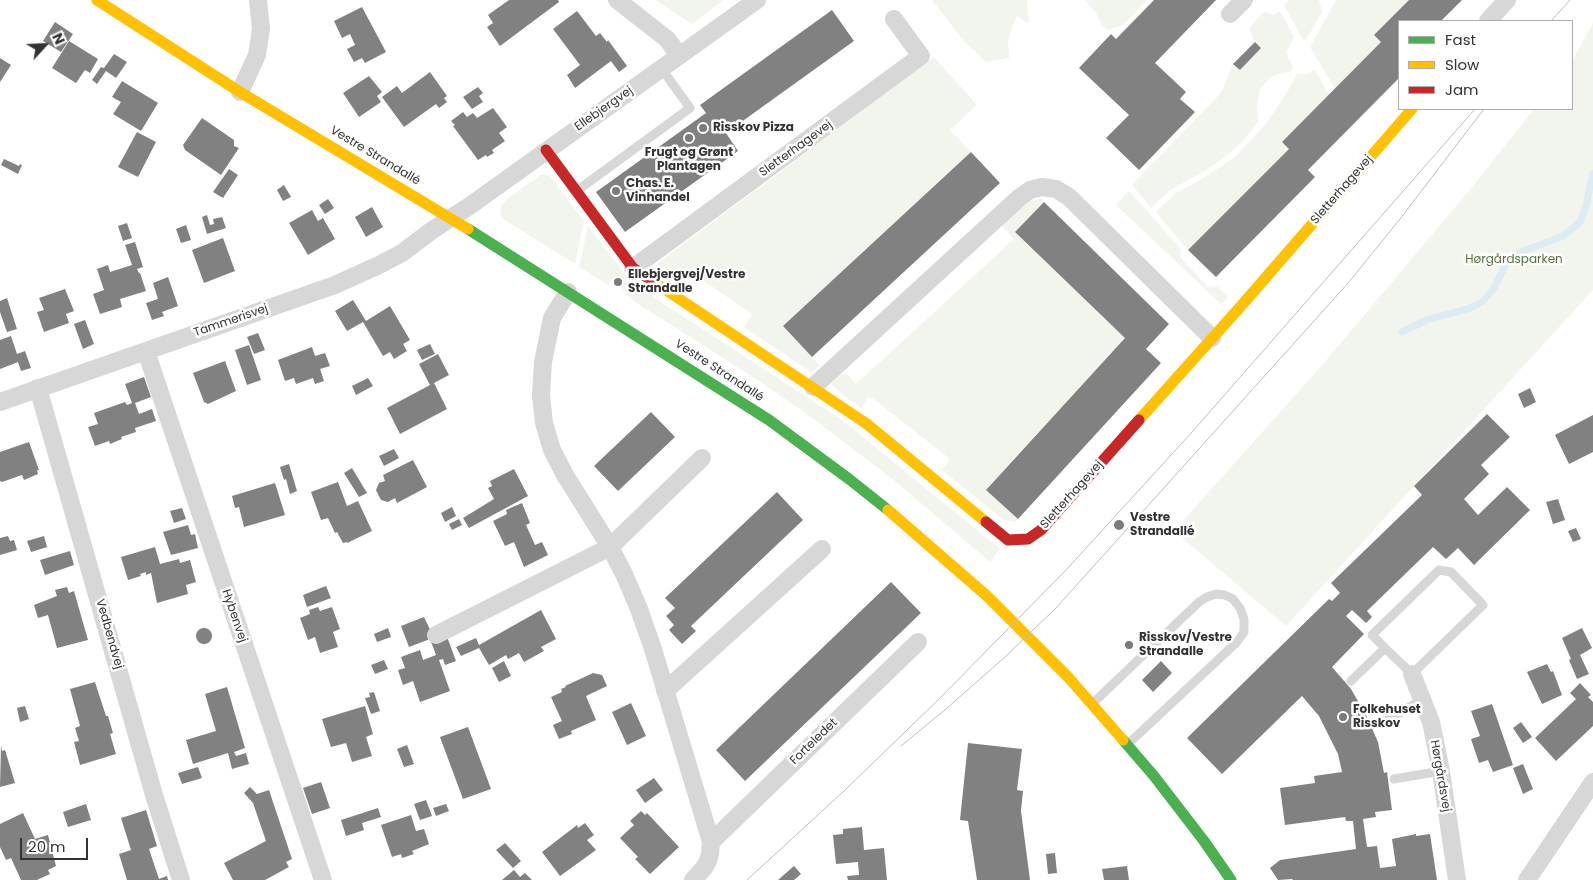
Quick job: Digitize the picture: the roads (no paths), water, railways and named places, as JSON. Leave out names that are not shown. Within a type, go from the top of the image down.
[{"type":"street","name":"Vestre Strandallé","points":[[97,0],[240,92],[451,218],[756,411],[849,479],[987,596],[1041,649],[1128,744],[1184,815],[1231,880]]},
{"type":"street","points":[[240,92],[256,55],[261,29],[258,0]]},
{"type":"street","points":[[617,0],[667,38],[679,55]]},
{"type":"street","name":"Ellebjergvej","points":[[451,218],[757,0]]},
{"type":"street","points":[[1230,14],[1244,0]]},
{"type":"street","points":[[1489,20],[1507,0]]},
{"type":"street","name":"Sletterhagevej","points":[[633,268],[921,56],[894,19]]},
{"type":"street","name":"Sletterhagevej","points":[[546,150],[633,268],[867,424],[1008,540],[1028,539],[1041,530],[1411,110]]},
{"type":"street","points":[[813,387],[1020,197],[1030,190],[1042,186],[1056,189],[1068,197],[1212,338]]},
{"type":"street","name":"Tammerisvej","points":[[0,402],[335,285],[402,253],[451,218]]},
{"type":"street","points":[[568,292],[552,318],[543,362],[541,395],[544,423],[552,450],[565,475],[610,547],[639,609],[711,842],[708,861],[693,880]]},
{"type":"street","name":"Hybenvej","points":[[146,351],[323,880]]},
{"type":"street","name":"Vedbendvej","points":[[38,388],[154,795],[182,880]]},
{"type":"street","points":[[436,635],[610,547],[702,458]]},
{"type":"street","points":[[665,691],[822,549]]},
{"type":"street","name":"Forteledet","points":[[711,842],[918,642]]},
{"type":"street","name":"Hørgårdsvej","points":[[1412,674],[1430,722],[1441,771],[1457,880]]},
{"type":"street","points":[[1527,880],[1593,782]]},
{"type":"lane","points":[[576,191],[690,108],[661,68]]},
{"type":"lane","points":[[1439,570],[1451,572],[1482,605],[1412,674],[1385,648],[1372,635],[1439,570]]},
{"type":"lane","points":[[1092,704],[1199,602],[1216,594],[1225,595],[1233,599],[1240,608],[1244,619],[1244,632],[1237,642],[1128,744]]},
{"type":"lane","points":[[1351,681],[1385,648]]},
{"type":"lane","points":[[1381,723],[1422,700]]},
{"type":"lane","points":[[1394,779],[1441,771]]},
{"type":"waterway","points":[[1402,332],[1429,319],[1468,309],[1483,301],[1493,290],[1506,264],[1516,254],[1563,236],[1580,222],[1586,206],[1593,173]]},
{"type":"tram line","points":[[1552,20],[1570,0]]},
{"type":"tram line","points":[[747,880],[844,791],[939,699],[1066,570],[1193,431],[1474,110]]},
{"type":"tram line","points":[[901,746],[1006,656],[1056,608],[1349,282],[1483,110]]},
{"type":"place","name":"Risskov Pizza","points":[[703,128]]},
{"type":"place","name":"Frugt og Grønt Plantagen","points":[[689,138]]},
{"type":"place","name":"Chas. E. Vinhandel","points":[[616,191]]},
{"type":"place","name":"Ellebjergvej/Vestre Strandalle","points":[[618,282]]},
{"type":"place","name":"Vestre Strandallé","points":[[1119,525]]},
{"type":"place","name":"Risskov/Vestre Strandalle","points":[[1129,645]]},
{"type":"place","name":"Folkehuset Risskov","points":[[1343,717]]},
{"type":"park label","name":"Hørgårdsparken","points":[[1514,260]]}]
